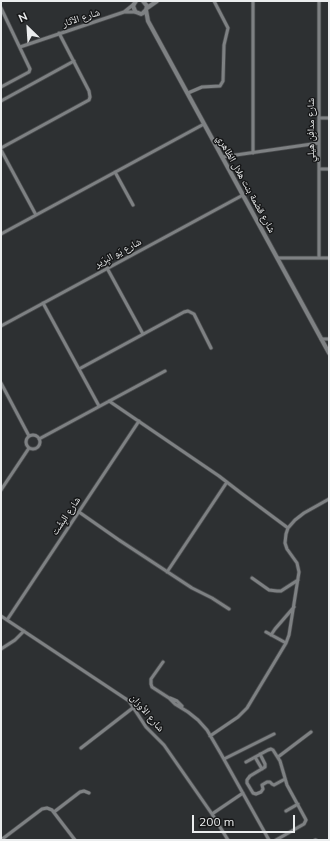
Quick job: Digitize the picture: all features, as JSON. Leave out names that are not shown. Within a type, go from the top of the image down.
[{"type":"street","name":"شارع قضمة بنت هلال الظاهري","points":[[144,1],[146,4],[148,21],[329,354]]},
{"type":"street","points":[[135,2],[134,9],[137,13],[143,13],[157,1]]},
{"type":"street","points":[[188,93],[202,87],[220,86],[223,81],[224,45],[228,28],[214,1]]},
{"type":"street","points":[[253,1],[253,153]]},
{"type":"street","name":"شارع مدافِن هيلي","points":[[319,1],[319,258]]},
{"type":"street","name":"شارع الآثار","points":[[124,12],[135,2]]},
{"type":"street","points":[[1,8],[30,67],[29,72],[1,87]]},
{"type":"street","name":"شارع الآثار","points":[[20,47],[124,12],[137,13]]},
{"type":"street","name":"شارع قضمة بنت هلال الظاهري","points":[[137,13],[148,21]]},
{"type":"street","points":[[36,215],[1,149],[89,100],[90,91],[59,33]]},
{"type":"street","points":[[1,100],[74,61]]},
{"type":"street","points":[[319,118],[329,118]]},
{"type":"street","points":[[1,234],[204,124]]},
{"type":"street","points":[[222,157],[319,143]]},
{"type":"street","points":[[319,169],[329,169]]},
{"type":"street","points":[[114,172],[133,204]]},
{"type":"street","name":"شارع يَو البِرَير","points":[[1,326],[243,195]]},
{"type":"street","points":[[278,258],[329,258]]},
{"type":"street","points":[[108,268],[143,334]]},
{"type":"street","points":[[43,303],[99,406]]},
{"type":"street","points":[[79,369],[181,313],[188,311],[196,316],[211,348]]},
{"type":"street","points":[[321,339],[329,339]]},
{"type":"street","points":[[39,439],[165,371]]},
{"type":"street","points":[[1,383],[29,436]]},
{"type":"street","points":[[109,401],[184,451],[288,528]]},
{"type":"street","name":"شارع البِشْت","points":[[7,620],[139,421]]},
{"type":"street","points":[[29,436],[34,435],[39,439]]},
{"type":"street","points":[[28,448],[26,440],[29,436]]},
{"type":"street","points":[[28,448],[33,450],[37,448],[39,445],[39,439]]},
{"type":"street","points":[[1,490],[28,448]]},
{"type":"street","points":[[167,572],[227,482]]},
{"type":"street","points":[[210,736],[238,717],[247,708],[286,643],[294,608],[299,572],[297,562],[287,549],[285,537],[288,528],[295,520],[304,513],[329,499]]},
{"type":"street","points":[[79,512],[167,572],[229,609]]},
{"type":"street","points":[[252,578],[269,590],[277,591],[298,580]]},
{"type":"street","points":[[271,635],[294,608]]},
{"type":"street","name":"شارع الأوزان","points":[[1,616],[126,699],[134,707],[146,726],[162,741],[228,840]]},
{"type":"street","points":[[1,649],[15,640],[24,631]]},
{"type":"street","points":[[266,632],[286,643]]},
{"type":"street","points":[[163,662],[151,679],[151,684],[154,688],[198,720],[224,759],[269,840]]},
{"type":"street","points":[[81,748],[134,707]]},
{"type":"street","points":[[278,757],[311,732]]},
{"type":"street","points":[[224,759],[274,734]]},
{"type":"street","points":[[246,762],[268,750],[273,750],[282,766],[287,785],[306,820],[304,824],[276,840]]},
{"type":"street","points":[[260,754],[266,765],[265,768],[249,776],[247,780],[254,794],[261,792],[263,789],[262,785],[267,782],[274,785],[285,779]]},
{"type":"street","points":[[255,757],[262,770]]},
{"type":"street","points":[[54,812],[80,792],[84,791],[89,793]]},
{"type":"street","points":[[212,814],[243,793]]},
{"type":"street","points":[[286,811],[298,804]]},
{"type":"street","points":[[1,840],[42,809],[48,808],[54,812],[76,840]]}]
